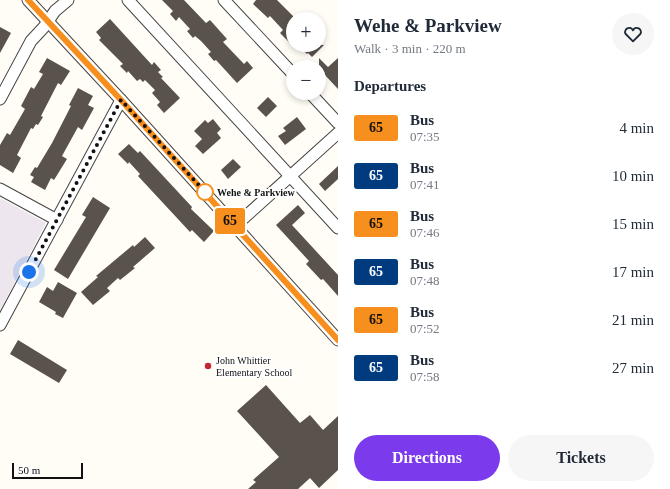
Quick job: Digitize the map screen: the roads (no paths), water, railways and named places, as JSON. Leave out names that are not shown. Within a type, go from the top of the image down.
[{"type":"street","points":[[28,0],[121,100],[338,340]]},
{"type":"street","points":[[0,98],[27,47],[55,11],[68,0]]},
{"type":"street","points":[[128,0],[338,228]]},
{"type":"street","points":[[224,0],[286,66]]},
{"type":"street","points":[[0,325],[121,100]]},
{"type":"street","points":[[317,100],[338,123]]},
{"type":"street","points":[[235,226],[338,133]]},
{"type":"street","points":[[0,189],[57,220]]},
{"type":"place","name":"Wehe & Parkview","points":[[205,192]]},
{"type":"place","name":"John Whittier Elementary School","points":[[208,366]]}]
